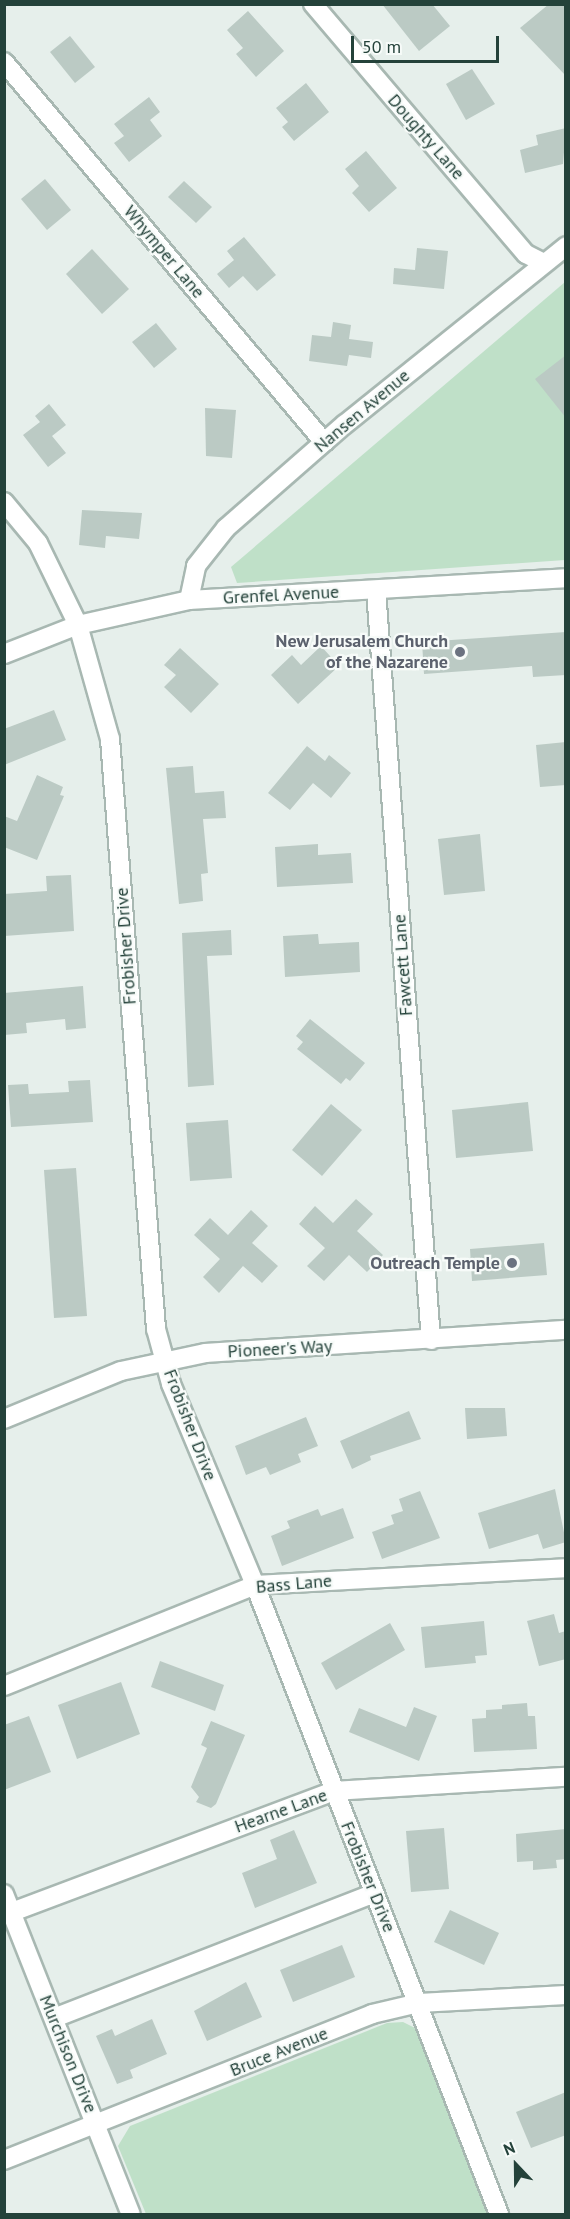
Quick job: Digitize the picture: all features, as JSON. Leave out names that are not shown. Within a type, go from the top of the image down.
[{"type":"street","name":"Doughty Lane","points":[[313,4],[526,254],[544,263]]},
{"type":"street","name":"Whymper Lane","points":[[4,62],[324,442]]},
{"type":"street","name":"Nansen Avenue","points":[[189,600],[196,566],[226,528],[324,442],[566,246]]},
{"type":"street","name":"Frobisher Drive","points":[[4,502],[38,543],[78,625],[110,739],[156,1329],[165,1362],[419,2003],[499,2214]]},
{"type":"street","name":"Grenfel Avenue","points":[[4,654],[78,625],[189,600],[566,578]]},
{"type":"street","name":"Fawcett Lane","points":[[376,590],[431,1340]]},
{"type":"street","name":"Pioneer's Way","points":[[4,1419],[121,1371],[206,1353],[566,1330]]},
{"type":"street","name":"Bass Lane","points":[[4,1686],[255,1585],[566,1568]]},
{"type":"street","name":"Hearne Lane","points":[[12,1912],[334,1791],[566,1777]]},
{"type":"street","points":[[54,2018],[375,1893]]},
{"type":"street","name":"Murchison Drive","points":[[4,1894],[131,2214]]},
{"type":"street","name":"Bruce Avenue","points":[[4,2160],[372,2014],[419,2003],[566,1995]]},
{"type":"green space","points":[[565,282],[565,560],[237,583],[231,567]]},
{"type":"green space","points":[[403,2022],[417,2029],[490,2214],[146,2214],[118,2146],[130,2126],[387,2023]]},
{"type":"building","points":[[382,4],[432,4],[450,26],[419,51]]},
{"type":"building","points":[[549,4],[566,4],[566,76],[520,28]]},
{"type":"building","points":[[248,11],[284,51],[256,77],[236,54],[243,48],[227,30]]},
{"type":"building","points":[[70,36],[95,67],[75,83],[50,52]]},
{"type":"building","points":[[472,69],[495,104],[466,120],[446,84]]},
{"type":"building","points":[[306,83],[329,112],[294,141],[282,127],[288,122],[276,108]]},
{"type":"building","points":[[149,97],[160,112],[150,120],[162,136],[129,162],[114,143],[124,136],[114,124]]},
{"type":"building","points":[[566,128],[563,164],[525,173],[520,150],[538,145],[536,135]]},
{"type":"building","points":[[366,151],[397,188],[369,212],[352,193],[359,186],[345,169]]},
{"type":"building","points":[[45,179],[71,210],[47,230],[21,199]]},
{"type":"building","points":[[184,181],[212,207],[196,223],[168,197]]},
{"type":"building","points":[[244,237],[276,275],[257,291],[243,276],[229,288],[217,274],[234,260],[227,251]]},
{"type":"building","points":[[417,248],[448,251],[444,289],[393,284],[394,268],[415,270]]},
{"type":"building","points":[[92,249],[129,289],[102,314],[66,274]]},
{"type":"building","points":[[333,322],[351,325],[349,339],[373,342],[371,358],[349,355],[347,366],[309,361],[312,335],[331,337]]},
{"type":"building","points":[[156,323],[177,349],[154,368],[132,342]]},
{"type":"building","points":[[566,355],[566,418],[535,379]]},
{"type":"building","points":[[49,404],[66,425],[52,436],[66,453],[48,467],[23,435],[40,422],[35,416]]},
{"type":"building","points":[[205,408],[236,410],[232,458],[206,456]]},
{"type":"building","points":[[82,510],[142,513],[139,539],[106,536],[105,548],[79,545]]},
{"type":"building","points":[[566,632],[566,675],[533,677],[532,666],[424,674],[422,642]]},
{"type":"building","points":[[321,646],[339,666],[298,704],[271,675],[292,655],[301,665]]},
{"type":"building","points":[[180,648],[219,684],[191,713],[164,687],[176,675],[164,665]]},
{"type":"building","points":[[54,710],[66,740],[4,765],[4,729]]},
{"type":"building","points":[[566,742],[566,785],[540,787],[536,745]]},
{"type":"building","points":[[307,746],[325,761],[329,755],[351,773],[331,798],[313,783],[290,810],[268,793]]},
{"type":"building","points":[[193,766],[195,793],[224,791],[226,818],[203,819],[208,873],[201,874],[203,901],[179,904],[166,768]]},
{"type":"building","points":[[37,775],[63,787],[60,795],[64,796],[37,860],[4,847],[4,816],[17,821]]},
{"type":"building","points":[[480,834],[485,891],[444,895],[438,839]]},
{"type":"building","points":[[318,844],[318,855],[351,853],[353,883],[277,887],[275,847]]},
{"type":"building","points":[[71,875],[74,931],[4,936],[4,894],[47,891],[46,876]]},
{"type":"building","points":[[231,930],[232,955],[207,956],[214,1085],[188,1087],[182,933]]},
{"type":"building","points":[[318,934],[319,944],[359,942],[360,972],[285,977],[283,936]]},
{"type":"building","points":[[83,986],[86,1028],[66,1030],[65,1019],[26,1023],[27,1033],[4,1035],[4,993]]},
{"type":"building","points":[[310,1019],[365,1063],[350,1081],[346,1078],[341,1084],[297,1049],[303,1042],[296,1036]]},
{"type":"building","points":[[90,1080],[93,1122],[11,1127],[8,1085],[28,1084],[29,1094],[69,1092],[68,1081]]},
{"type":"building","points":[[528,1102],[533,1151],[456,1158],[452,1110]]},
{"type":"building","points":[[331,1104],[362,1130],[322,1176],[292,1150]]},
{"type":"building","points":[[228,1120],[232,1178],[190,1181],[186,1123]]},
{"type":"building","points":[[76,1168],[87,1316],[54,1318],[44,1170]]},
{"type":"building","points":[[356,1199],[373,1214],[357,1231],[383,1255],[367,1272],[349,1255],[324,1281],[307,1266],[325,1248],[299,1224],[315,1206],[333,1223]]},
{"type":"building","points":[[251,1210],[268,1226],[252,1243],[278,1266],[262,1283],[243,1266],[219,1293],[203,1277],[220,1259],[194,1235],[210,1218],[228,1235]]},
{"type":"building","points":[[544,1243],[547,1275],[472,1281],[470,1249]]},
{"type":"building","points":[[465,1408],[505,1408],[507,1436],[467,1439]]},
{"type":"building","points":[[409,1411],[421,1439],[370,1456],[371,1460],[352,1469],[340,1441]]},
{"type":"building","points":[[306,1417],[318,1446],[298,1454],[301,1462],[270,1475],[266,1467],[246,1475],[235,1446]]},
{"type":"building","points":[[555,1489],[566,1542],[543,1549],[538,1534],[489,1549],[478,1513]]},
{"type":"building","points":[[420,1491],[440,1538],[382,1559],[372,1532],[394,1524],[391,1515],[403,1511],[399,1499]]},
{"type":"building","points":[[343,1508],[354,1538],[282,1566],[271,1536],[290,1528],[287,1521],[318,1509],[321,1516]]},
{"type":"building","points":[[554,1614],[559,1633],[566,1631],[566,1659],[539,1666],[527,1621]]},
{"type":"building","points":[[484,1621],[487,1655],[475,1656],[476,1663],[425,1668],[421,1627]]},
{"type":"building","points":[[390,1623],[405,1650],[336,1690],[321,1663]]},
{"type":"building","points":[[160,1661],[224,1685],[215,1711],[151,1687]]},
{"type":"building","points":[[121,1682],[140,1734],[77,1759],[58,1705]]},
{"type":"building","points":[[527,1703],[528,1716],[535,1716],[537,1749],[474,1752],[472,1719],[486,1718],[486,1710],[502,1709],[502,1705]]},
{"type":"building","points":[[414,1707],[437,1716],[419,1761],[349,1732],[359,1708],[406,1727]]},
{"type":"building","points":[[29,1716],[51,1772],[4,1790],[4,1725]]},
{"type":"building","points":[[211,1721],[245,1735],[216,1804],[211,1808],[196,1802],[199,1797],[191,1787],[207,1748],[201,1745]]},
{"type":"building","points":[[444,1828],[449,1889],[411,1892],[406,1831]]},
{"type":"building","points":[[566,1829],[566,1859],[556,1860],[557,1868],[533,1870],[533,1861],[517,1862],[516,1834]]},
{"type":"building","points":[[294,1830],[317,1883],[255,1908],[242,1873],[277,1859],[270,1840]]},
{"type":"building","points":[[450,1910],[499,1933],[484,1965],[434,1942]]},
{"type":"building","points":[[342,1945],[355,1977],[293,2002],[280,1970]]},
{"type":"building","points":[[246,1982],[262,2017],[207,2041],[194,2011]]},
{"type":"building","points":[[152,2019],[167,2054],[130,2070],[133,2078],[117,2084],[96,2036],[112,2029],[115,2036]]},
{"type":"building","points":[[566,2092],[566,2135],[531,2148],[516,2112]]},
{"type":"place","name":"New Jerusalem Church of the Nazarene","points":[[460,652]]},
{"type":"place","name":"Outreach Temple","points":[[512,1263]]}]
